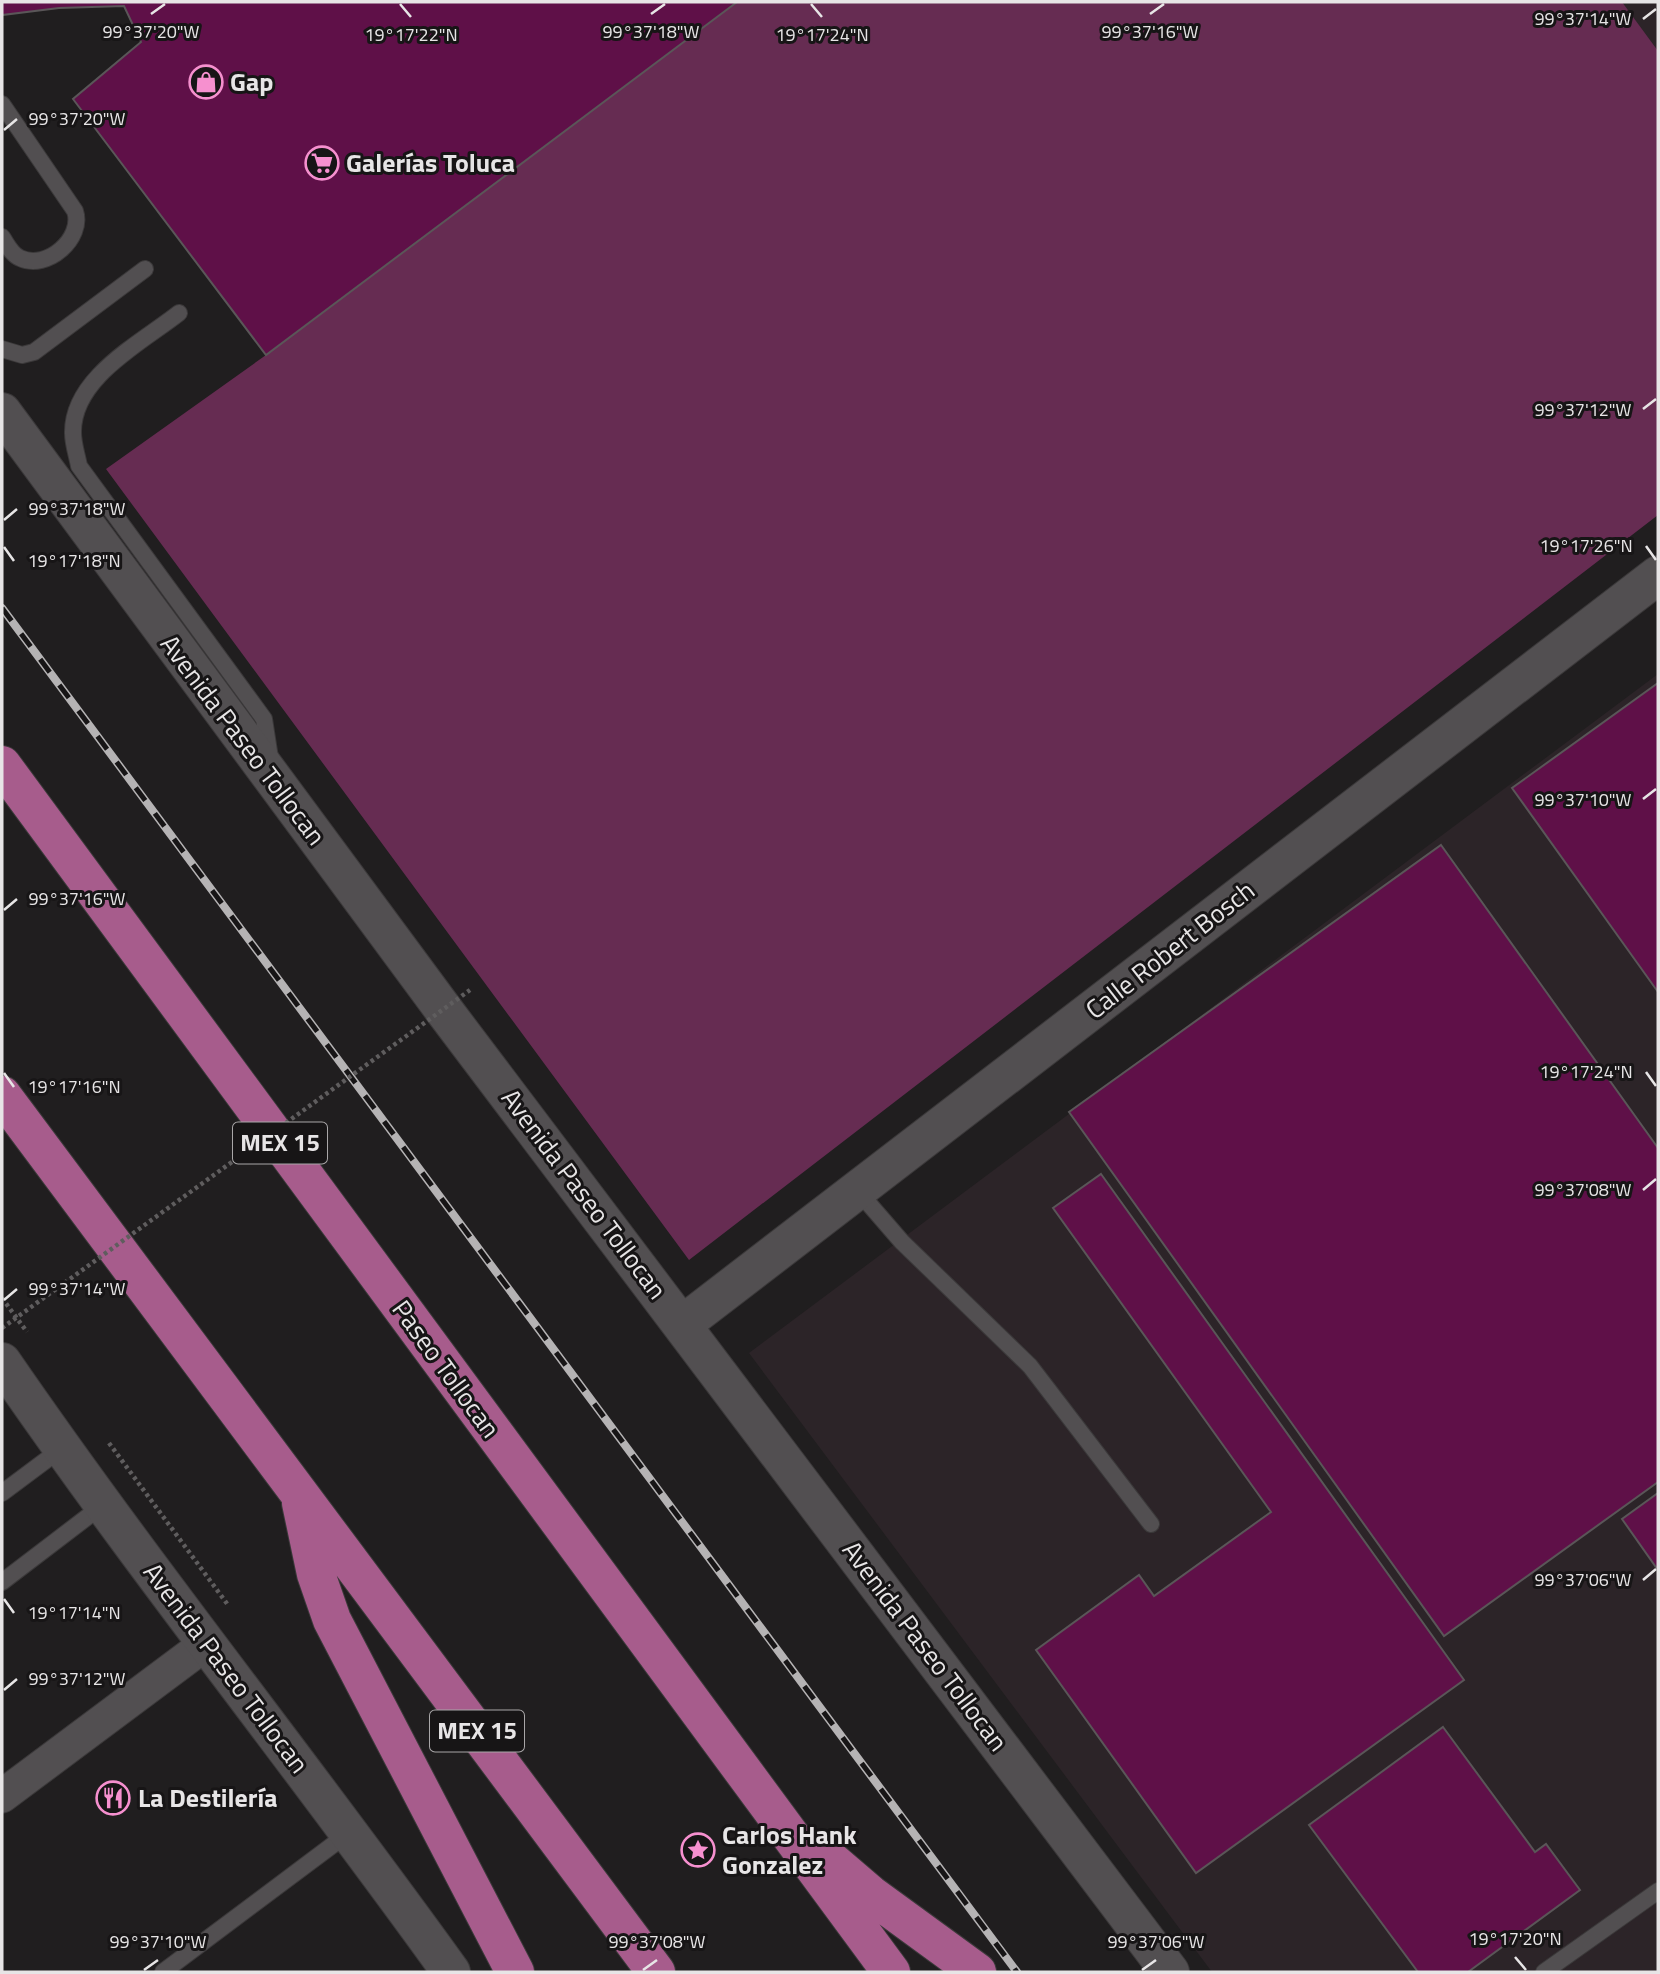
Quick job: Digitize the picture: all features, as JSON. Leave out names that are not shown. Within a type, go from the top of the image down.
[{"type":"highway","name":"Paseo Tollocan","points":[[2,765],[891,1972]]},
{"type":"highway","name":"MEX 15","points":[[2,1095],[656,1972]]},
{"type":"highway","points":[[299,1490],[316,1574],[332,1620],[515,1972]]},
{"type":"highway","points":[[772,1811],[870,1894],[977,1972]]},
{"type":"main road","name":"Avenida Paseo Tollocan","points":[[2,412],[274,781],[1170,1972]]},
{"type":"main road","name":"Calle Robert Bosch","points":[[683,1324],[1658,575]]},
{"type":"main road","name":"Avenida Paseo Tollocan","points":[[2,1362],[61,1449],[350,1832],[452,1972]]},
{"type":"street","points":[[2,1796],[207,1643]]},
{"type":"lane","points":[[2,104],[75,211],[78,226],[68,243],[58,251],[33,260],[21,259],[13,253],[2,237]]},
{"type":"lane","points":[[2,349],[22,355],[34,352],[145,269]]},
{"type":"lane","points":[[179,313],[99,376],[79,402],[73,432],[79,466],[264,719],[274,781]]},
{"type":"lane","points":[[857,1190],[902,1242],[1030,1366],[1152,1524]]},
{"type":"lane","points":[[2,1493],[61,1449]]},
{"type":"lane","points":[[2,1582],[103,1505]]},
{"type":"lane","points":[[163,1972],[350,1832]]},
{"type":"lane","points":[[1544,1972],[1658,1891]]},
{"type":"path","points":[[2,1328],[470,990]]},
{"type":"shaded area","points":[[737,2],[1622,2],[1658,51],[1658,515],[689,1260],[106,469],[266,355]]},
{"type":"shaded area","points":[[1620,2],[1658,2],[1658,53]]},
{"type":"shaded area","points":[[1658,674],[1658,1972],[1212,1972],[749,1353]]},
{"type":"building","name":"Galerías Toluca","points":[[2,2],[737,2],[266,355],[73,99],[141,42],[124,6],[59,8],[2,15]]},
{"type":"building","points":[[1658,683],[1658,992],[1512,788]]},
{"type":"building","points":[[1441,845],[1658,1148],[1658,1482],[1444,1636],[1069,1112]]},
{"type":"building","points":[[1101,1174],[1464,1680],[1196,1873],[1036,1650],[1139,1575],[1154,1596],[1271,1512],[1053,1208]]},
{"type":"building","points":[[1658,1493],[1658,1570],[1622,1519]]},
{"type":"building","points":[[1443,1727],[1535,1852],[1546,1844],[1580,1890],[1468,1972],[1418,1972],[1309,1825]]},
{"type":"railway","points":[[2,608],[1017,1972]]},
{"type":"place","name":"Gap","points":[[206,82]]},
{"type":"place","name":"Galerías Toluca","points":[[322,163]]},
{"type":"place","name":"La Destilería","points":[[113,1798]]},
{"type":"place","name":"Carlos Hank Gonzalez","points":[[698,1850]]}]
